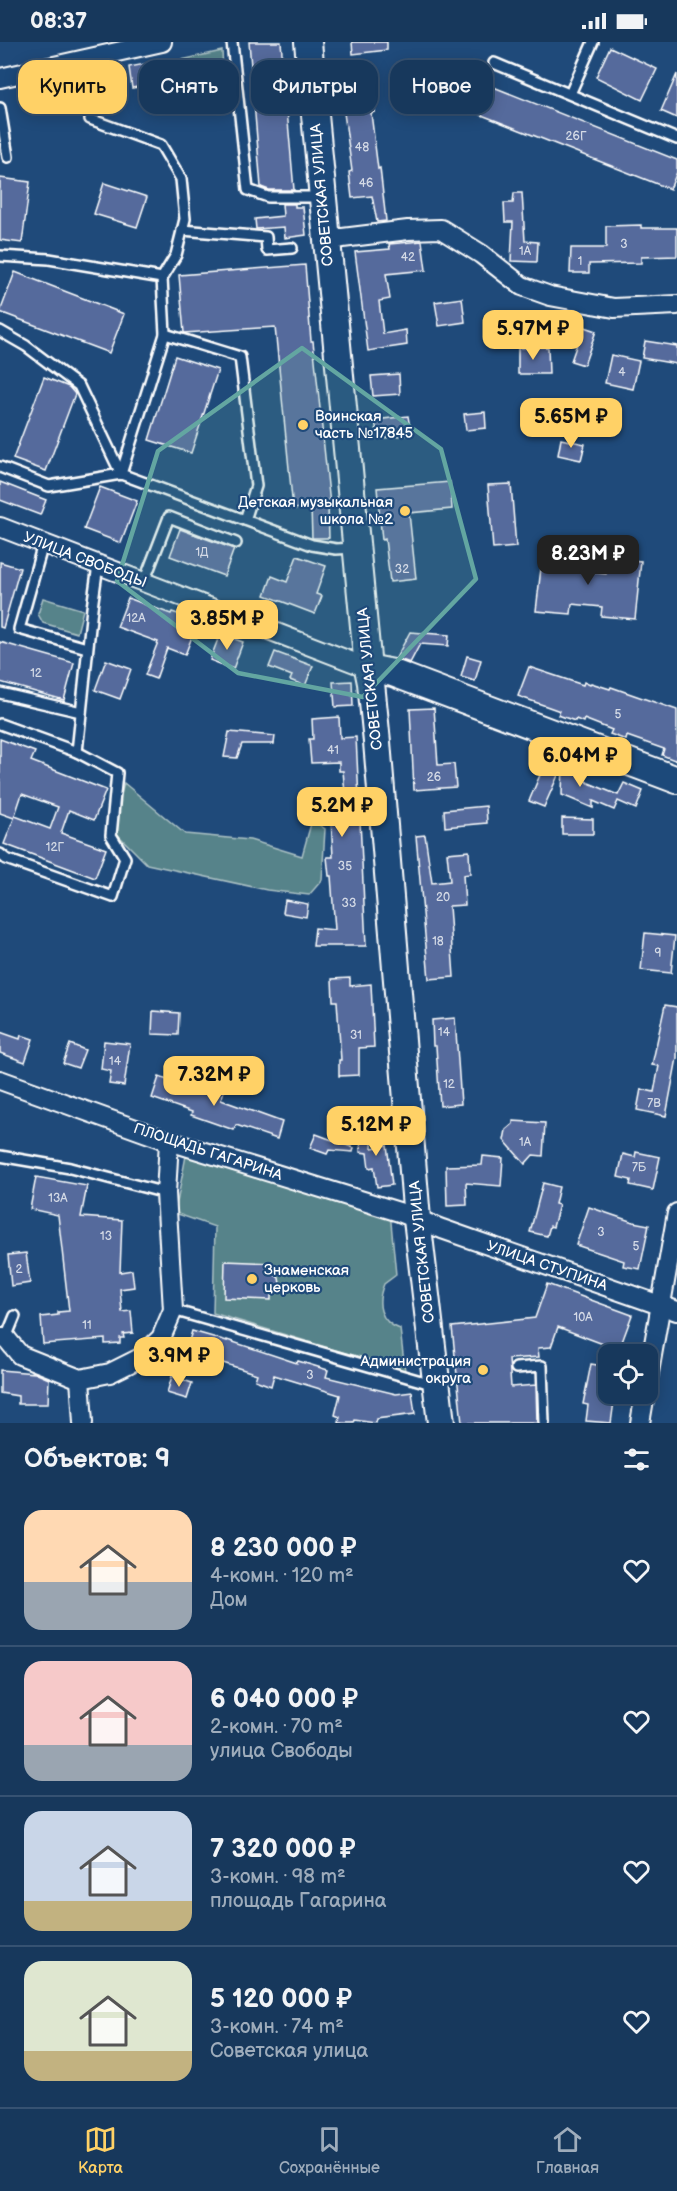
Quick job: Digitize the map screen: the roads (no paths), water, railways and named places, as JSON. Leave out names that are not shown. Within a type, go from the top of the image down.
[{"type":"street","points":[[0,78],[162,42]]},
{"type":"street","name":"СОВЕТСКАЯ УЛИЦА","points":[[308,42],[368,668],[376,730],[417,1219],[441,1423]]},
{"type":"street","points":[[326,240],[408,230],[441,229],[481,254],[522,286],[550,296],[614,308],[677,305]]},
{"type":"street","name":"УЛИЦА СВОБОДЫ","points":[[0,528],[368,668],[393,673],[677,780]]},
{"type":"street","name":"ПЛОЩАДЬ ГАГАРИНА","points":[[0,1080],[169,1141],[417,1219]]},
{"type":"street","points":[[3,1338],[20,1355],[80,1379],[110,1373],[140,1358],[161,1338],[172,1310],[165,1192],[169,1141]]},
{"type":"street","points":[[658,1345],[669,1309],[677,1214]]},
{"type":"street","name":"УЛИЦА СТУПИНА","points":[[417,1219],[669,1309]]},
{"type":"street","points":[[80,1379],[83,1423]]},
{"type":"street","points":[[640,1423],[643,1404]]},
{"type":"lane","points":[[232,42],[248,190],[268,197],[322,197]]},
{"type":"lane","points":[[570,94],[593,42]]},
{"type":"lane","points":[[494,63],[677,140]]},
{"type":"lane","points":[[0,108],[8,157]]},
{"type":"lane","points":[[90,119],[161,145],[181,179],[185,219],[176,255],[162,278],[165,334],[122,474]]},
{"type":"lane","points":[[182,230],[266,237],[267,250],[292,248]]},
{"type":"lane","points":[[0,256],[49,259],[162,278]]},
{"type":"lane","points":[[0,331],[27,346],[79,386],[122,474]]},
{"type":"lane","points":[[165,334],[240,357],[256,486],[245,520]]},
{"type":"lane","points":[[27,346],[30,335]]},
{"type":"lane","points":[[0,467],[49,486],[122,474],[312,545],[336,549],[357,548]]},
{"type":"lane","points":[[144,582],[169,518],[236,543]]},
{"type":"lane","points":[[44,544],[19,629],[87,648]]},
{"type":"lane","points":[[77,752],[98,565]]},
{"type":"lane","points":[[0,693],[81,712]]},
{"type":"lane","points":[[0,724],[77,752],[117,773],[111,835],[125,858],[113,897],[6,859],[0,854]]},
{"type":"lane","points":[[0,1156],[70,1168],[165,1192]]},
{"type":"lane","points":[[172,1310],[437,1386]]},
{"type":"lane","points":[[3,1338],[15,1316]]},
{"type":"lane","points":[[516,1368],[542,1366],[544,1423]]},
{"type":"place","name":"Воинская часть №17845","points":[[303,425]]},
{"type":"place","name":"Детская музыкальная школа №2","points":[[405,511]]},
{"type":"place","name":"Знаменская церковь","points":[[252,1279]]},
{"type":"place","name":"Администрация округа","points":[[483,1370]]}]
